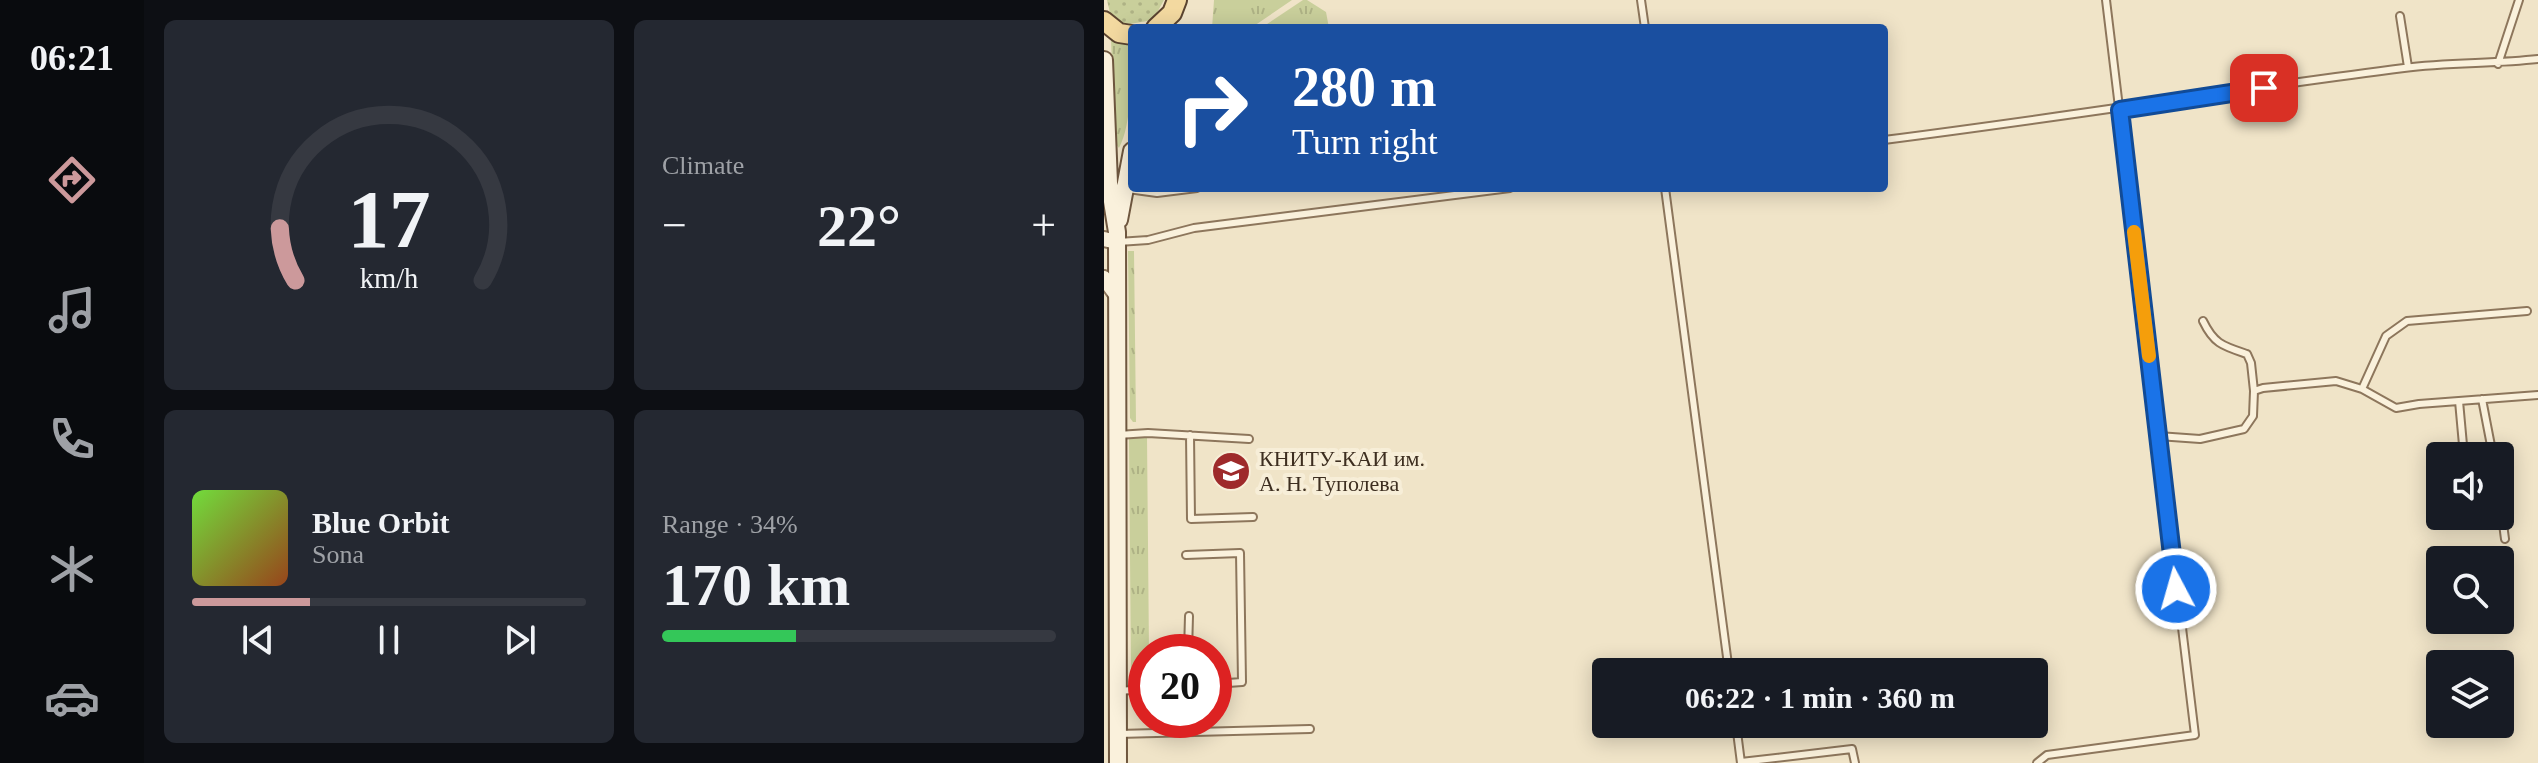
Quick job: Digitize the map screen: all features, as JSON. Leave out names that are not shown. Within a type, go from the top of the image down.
[{"type":"main road","points":[[1104,21],[1119,33],[1128,34]]},
{"type":"main road","points":[[1104,60],[1117,296],[1118,763]]},
{"type":"main road","points":[[1110,195],[1128,159]]},
{"type":"street","points":[[1104,278],[1117,296]]},
{"type":"lane","points":[[1641,0],[1644,24]]},
{"type":"lane","points":[[2037,763],[2047,755],[2195,735],[2106,0]]},
{"type":"lane","points":[[2498,64],[2519,0]]},
{"type":"lane","points":[[2400,16],[2408,67]]},
{"type":"lane","points":[[1888,139],[2120,110],[2408,67],[2498,64],[2538,59]]},
{"type":"lane","points":[[1110,195],[1165,192]]},
{"type":"lane","points":[[1112,238],[1148,240],[1194,228],[1478,192]]},
{"type":"lane","points":[[1666,192],[1727,658]]},
{"type":"lane","points":[[2362,389],[2386,336],[2407,321],[2527,311]]},
{"type":"lane","points":[[2158,436],[2200,439],[2244,429],[2253,416],[2254,391],[2247,354],[2211,338],[2203,321]]},
{"type":"lane","points":[[2254,391],[2336,381],[2362,389],[2396,408],[2538,395]]},
{"type":"lane","points":[[2482,399],[2490,442]]},
{"type":"lane","points":[[2459,401],[2463,442]]},
{"type":"lane","points":[[1118,435],[1249,439]]},
{"type":"lane","points":[[1190,435],[1191,519],[1253,517]]},
{"type":"lane","points":[[2504,530],[2505,539]]},
{"type":"lane","points":[[1186,555],[1240,553],[1242,682],[1232,683]]},
{"type":"lane","points":[[1188,634],[1189,616]]},
{"type":"lane","points":[[1118,691],[1128,690]]},
{"type":"lane","points":[[1118,734],[1310,729]]},
{"type":"lane","points":[[1738,738],[1741,762],[1852,749],[1855,763]]},
{"type":"green space","points":[[1107,0],[1164,0],[1153,20],[1130,24],[1117,22],[1110,13]]},
{"type":"green space","points":[[1214,0],[1292,0],[1257,24],[1212,24]]},
{"type":"green space","points":[[1307,0],[1326,12],[1328,24],[1267,24]]},
{"type":"green space","points":[[1111,39],[1128,43],[1128,119],[1119,148],[1115,143]]},
{"type":"green space","points":[[1128,251],[1134,251],[1136,422],[1130,418]]},
{"type":"green space","points":[[1147,436],[1149,634],[1131,634],[1129,439]]},
{"type":"slow traffic","points":[[2134,232],[2149,356]]},
{"type":"place","name":"КНИТУ-КАИ им. А. Н. Туполева","points":[[1231,471]]},
{"type":"route","points":[[2176,589],[2120,110],[2264,88]]}]
